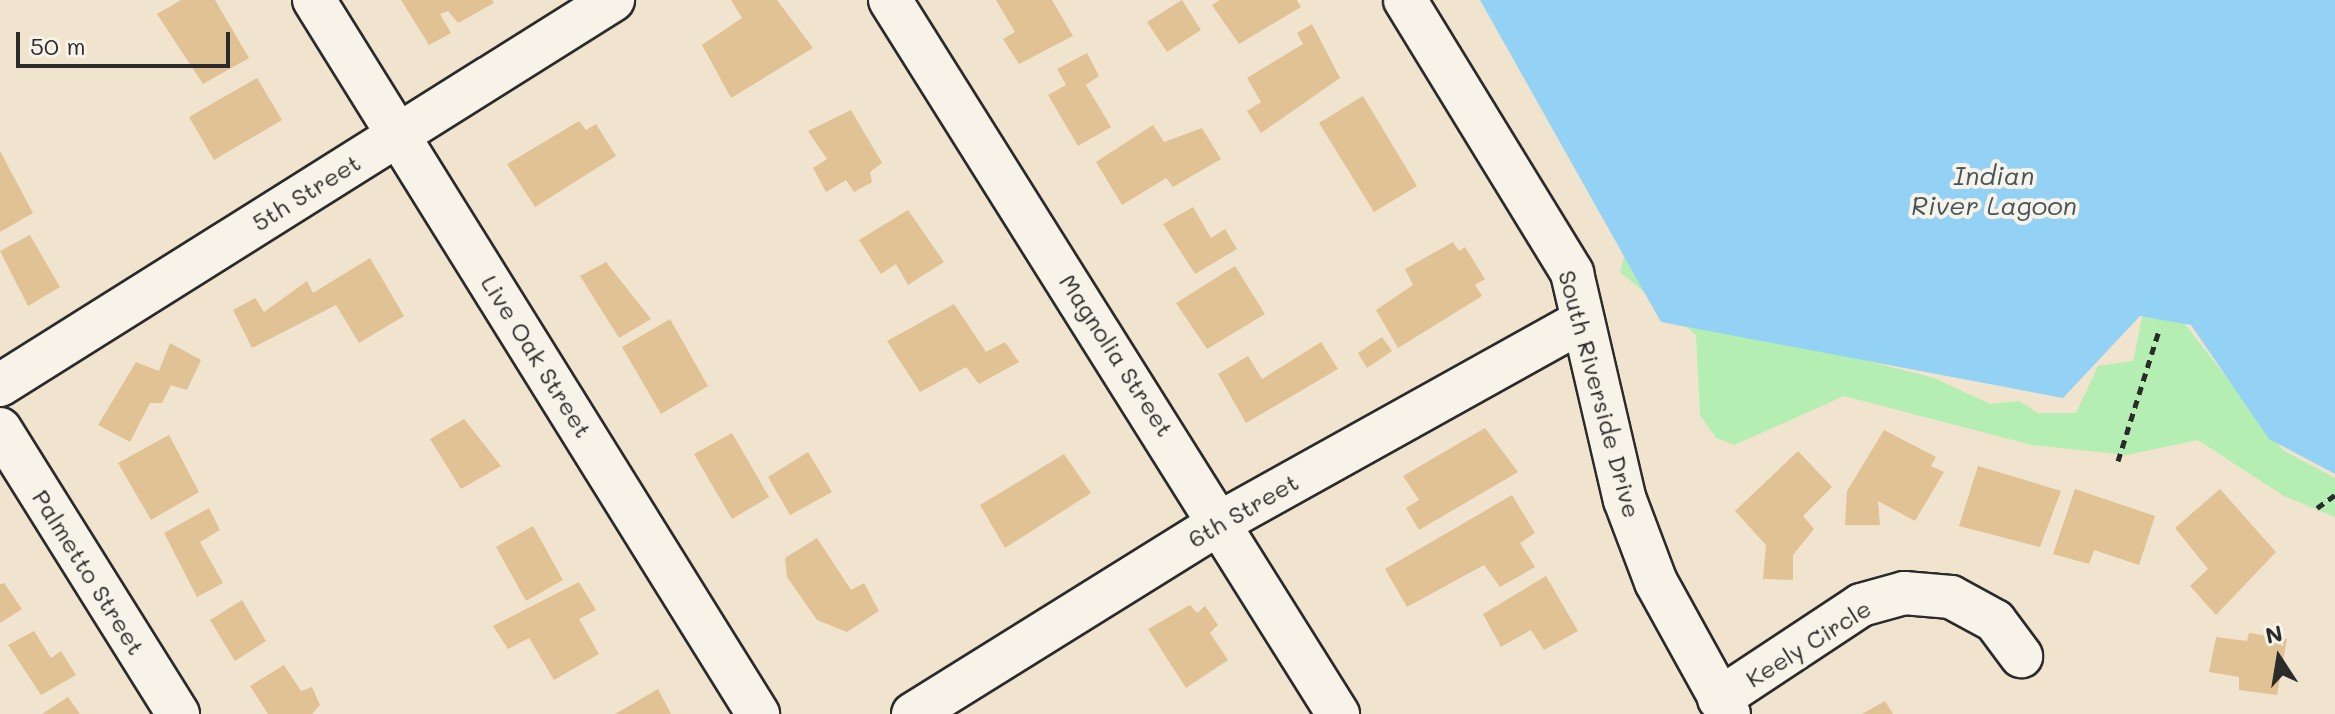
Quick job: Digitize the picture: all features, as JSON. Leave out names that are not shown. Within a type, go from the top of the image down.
[{"type":"street","name":"Live Oak Street","points":[[314,0],[758,714]]},
{"type":"street","name":"5th Street","points":[[0,385],[613,0]]},
{"type":"street","name":"Magnolia Street","points":[[890,0],[1223,521],[1338,714]]},
{"type":"street","name":"South Riverside Drive","points":[[1405,0],[1572,273],[1625,500],[1656,582],[1724,706]]},
{"type":"street","name":"6th Street","points":[[913,714],[1223,521],[1582,321]]},
{"type":"street","name":"Palmetto Street","points":[[0,429],[178,714]]},
{"type":"street","name":"Keely Circle","points":[[1724,706],[1861,605],[1904,593],[1951,597],[1984,615],[2021,656]]},
{"type":"path","points":[[2118,461],[2160,327]]},
{"type":"path","points":[[2317,508],[2335,495]]},
{"type":"green space","points":[[1627,244],[1756,332],[1934,378],[1990,404],[2019,401],[2038,413],[2076,413],[2098,366],[2133,361],[2143,313],[2177,314],[2284,451],[2335,478],[2335,517],[2284,496],[2198,440],[2127,455],[2032,445],[1844,396],[1734,445],[1716,438],[1700,415],[1696,335],[1620,272]]},
{"type":"water","name":"Indian River Lagoon","points":[[1480,0],[2335,0],[2335,474],[2269,439],[2191,325],[2140,316],[2063,398],[1661,322]]},
{"type":"building","points":[[181,0],[215,0],[249,58],[203,84],[157,14]]},
{"type":"building","points":[[401,0],[492,0],[494,3],[458,23],[448,11],[440,14],[451,33],[429,45]]},
{"type":"building","points":[[731,0],[777,0],[813,48],[731,98],[702,45],[742,18]]},
{"type":"building","points":[[996,0],[1052,0],[1073,36],[1019,64],[1003,39],[1015,32]]},
{"type":"building","points":[[1182,0],[1201,30],[1167,52],[1147,22]]},
{"type":"building","points":[[1220,0],[1297,0],[1301,7],[1239,44],[1212,5]]},
{"type":"building","points":[[1312,24],[1340,78],[1261,133],[1247,111],[1261,102],[1247,78],[1303,44],[1297,33]]},
{"type":"building","points":[[1087,53],[1099,76],[1086,85],[1111,127],[1078,146],[1048,95],[1066,85],[1057,69]]},
{"type":"building","points":[[257,78],[282,120],[214,160],[189,117]]},
{"type":"building","points":[[1363,96],[1417,186],[1374,212],[1319,123]]},
{"type":"building","points":[[851,110],[882,163],[870,172],[872,182],[854,192],[846,180],[826,192],[813,168],[827,159],[808,131]]},
{"type":"building","points":[[579,121],[586,130],[596,124],[616,156],[535,207],[507,164]]},
{"type":"building","points":[[1153,125],[1164,142],[1202,128],[1221,159],[1173,187],[1166,178],[1122,205],[1096,162]]},
{"type":"building","points":[[0,151],[33,213],[0,232]]},
{"type":"building","points":[[1193,207],[1211,238],[1225,229],[1237,249],[1195,274],[1163,224]]},
{"type":"building","points":[[908,210],[944,262],[908,285],[896,264],[881,274],[859,240]]},
{"type":"building","points":[[30,235],[60,287],[28,306],[0,251]]},
{"type":"building","points":[[1453,242],[1459,251],[1465,247],[1485,279],[1475,285],[1482,296],[1398,348],[1376,310],[1413,285],[1405,269]]},
{"type":"building","points":[[370,258],[404,316],[359,343],[336,305],[252,348],[233,310],[255,298],[264,312],[307,281],[313,293]]},
{"type":"building","points":[[606,262],[651,319],[619,338],[580,276]]},
{"type":"building","points":[[1235,266],[1265,314],[1207,349],[1176,303]]},
{"type":"building","points":[[954,304],[986,352],[1005,342],[1019,362],[979,384],[966,367],[920,392],[887,341]]},
{"type":"building","points":[[670,319],[708,386],[661,414],[622,347]]},
{"type":"building","points":[[1382,337],[1392,351],[1367,368],[1358,353]]},
{"type":"building","points":[[1321,342],[1338,369],[1246,423],[1218,374],[1248,356],[1262,379]]},
{"type":"building","points":[[170,343],[201,360],[187,390],[171,385],[162,403],[150,403],[130,442],[98,425],[136,362],[159,371]]},
{"type":"building","points":[[464,419],[501,466],[461,489],[430,439]]},
{"type":"building","points":[[1485,428],[1518,472],[1419,530],[1406,508],[1419,500],[1403,476]]},
{"type":"building","points":[[1884,430],[1936,457],[1931,466],[1944,472],[1915,521],[1878,501],[1880,525],[1845,525],[1847,491]]},
{"type":"building","points":[[732,433],[769,497],[732,519],[694,454]]},
{"type":"building","points":[[169,435],[199,492],[151,520],[118,463]]},
{"type":"building","points":[[1798,451],[1832,487],[1803,516],[1814,529],[1793,555],[1793,580],[1763,579],[1766,545],[1735,511]]},
{"type":"building","points":[[808,452],[832,492],[790,515],[768,477]]},
{"type":"building","points":[[1064,454],[1091,493],[1005,548],[980,505]]},
{"type":"building","points":[[1978,466],[2061,491],[2040,547],[1959,526]]},
{"type":"building","points":[[2075,489],[2155,516],[2139,565],[2094,550],[2089,564],[2053,554]]},
{"type":"building","points":[[2220,489],[2276,552],[2216,615],[2190,586],[2208,569],[2175,528]]},
{"type":"building","points":[[1512,495],[1535,533],[1520,543],[1535,567],[1500,587],[1484,565],[1407,607],[1385,569]]},
{"type":"building","points":[[209,508],[220,530],[200,542],[223,583],[197,597],[164,533]]},
{"type":"building","points":[[533,526],[563,580],[526,601],[496,547]]},
{"type":"building","points":[[817,538],[851,590],[864,583],[879,611],[847,632],[817,620],[787,577],[785,558]]},
{"type":"building","points":[[1546,576],[1578,631],[1544,650],[1531,630],[1501,647],[1483,614]]},
{"type":"building","points":[[579,582],[596,610],[579,619],[599,654],[554,680],[529,638],[508,649],[493,626]]},
{"type":"building","points":[[4,583],[22,609],[0,623],[0,584]]},
{"type":"building","points":[[242,600],[266,641],[235,661],[210,620]]},
{"type":"building","points":[[1190,605],[1197,613],[1205,606],[1218,625],[1210,633],[1228,660],[1186,688],[1148,629]]},
{"type":"building","points":[[34,631],[51,658],[61,651],[76,675],[41,695],[8,645]]},
{"type":"building","points":[[2249,633],[2287,639],[2277,695],[2239,690],[2239,677],[2209,672],[2216,637],[2247,641]]},
{"type":"building","points":[[284,665],[301,691],[312,687],[320,705],[312,714],[268,714],[250,686]]},
{"type":"building","points":[[658,689],[671,714],[615,714]]},
{"type":"building","points":[[68,697],[80,714],[42,714]]},
{"type":"building","points":[[1885,701],[1893,714],[1862,714]]}]
